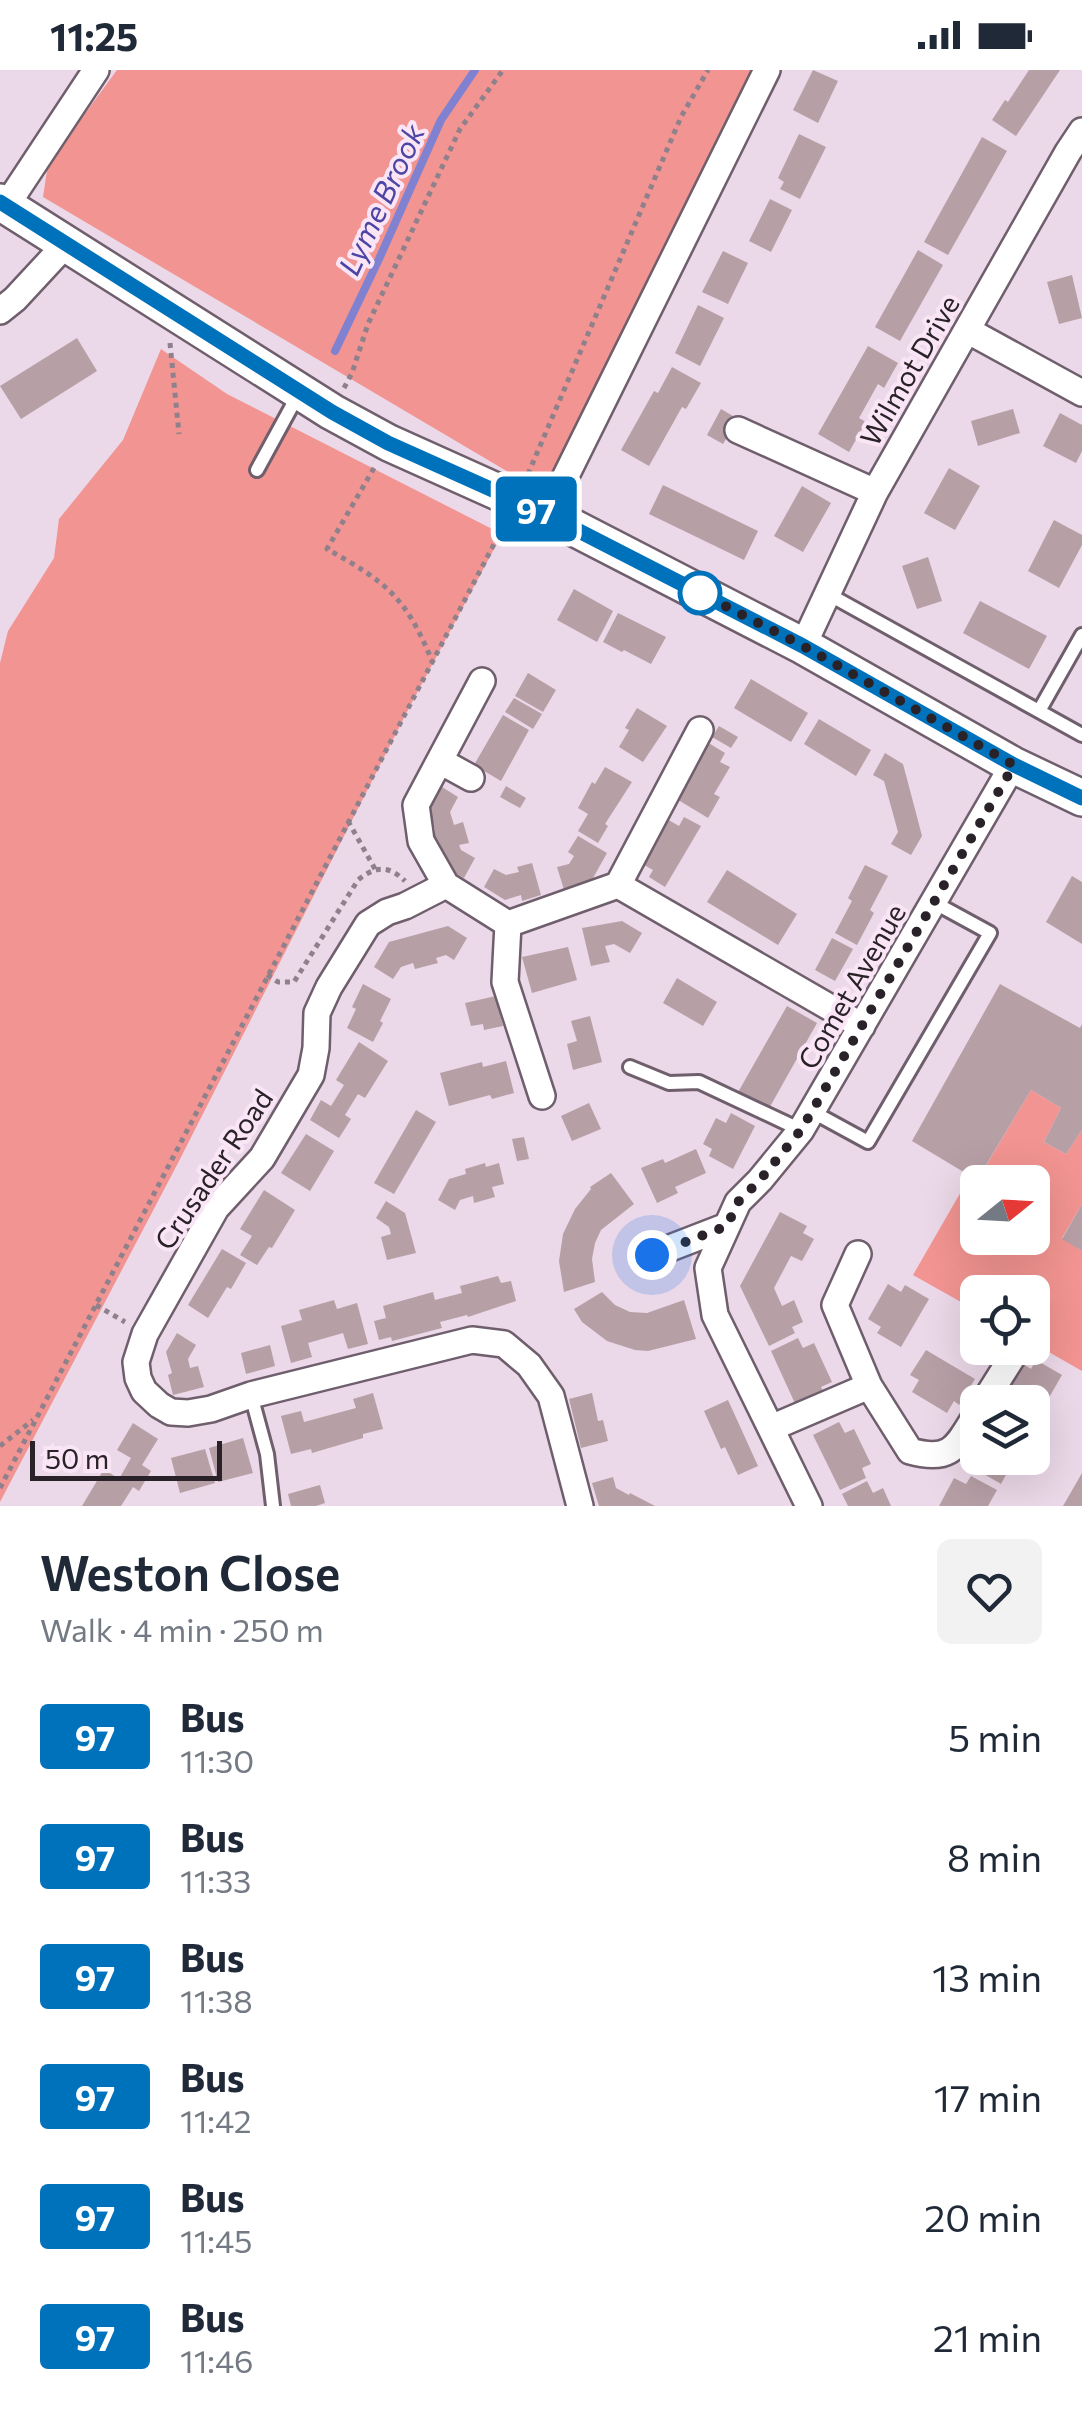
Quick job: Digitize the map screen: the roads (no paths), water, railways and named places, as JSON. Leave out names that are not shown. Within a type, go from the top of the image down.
[{"type":"main road","points":[[3,204],[299,392],[388,443],[532,507],[803,646],[1014,765],[1082,798]]},
{"type":"street","points":[[3,204],[96,70]]},
{"type":"street","points":[[532,507],[767,70]]},
{"type":"street","name":"Wilmot Drive","points":[[803,646],[875,492],[1082,131]]},
{"type":"street","points":[[0,311],[66,244]]},
{"type":"street","points":[[966,330],[1082,393]]},
{"type":"street","points":[[738,430],[875,492]]},
{"type":"street","points":[[482,681],[416,805],[421,841],[446,885],[508,924]]},
{"type":"street","points":[[508,924],[618,885],[700,730]]},
{"type":"street","points":[[440,761],[471,778]]},
{"type":"street","name":"Comet Avenue","points":[[809,1506],[715,1315],[708,1268],[738,1202],[807,1121],[1014,765]]},
{"type":"street","name":"Crusader Road","points":[[446,885],[368,924],[329,986],[316,1013],[316,1048],[310,1076],[262,1158],[216,1208],[144,1334],[136,1362],[140,1384],[149,1397],[171,1412],[188,1412],[472,1340],[504,1344],[529,1365],[551,1396],[580,1506]]},
{"type":"street","points":[[618,885],[862,1026]]},
{"type":"street","points":[[508,924],[505,982],[542,1096]]},
{"type":"street","points":[[652,1255],[727,1226]]},
{"type":"street","points":[[858,1254],[835,1305],[869,1386],[910,1450],[931,1457],[954,1449],[960,1440]]},
{"type":"street","points":[[771,1428],[869,1386]]},
{"type":"lane","points":[[257,470],[299,392]]},
{"type":"lane","points":[[828,594],[1082,735]]},
{"type":"lane","points":[[1039,712],[1082,635]]},
{"type":"lane","points":[[630,1066],[669,1083],[699,1082],[868,1142],[990,932],[935,903]]},
{"type":"lane","points":[[250,1395],[268,1454],[273,1506]]},
{"type":"waterway","name":"Lyme Brook","points":[[335,351],[441,120],[475,70]]}]
